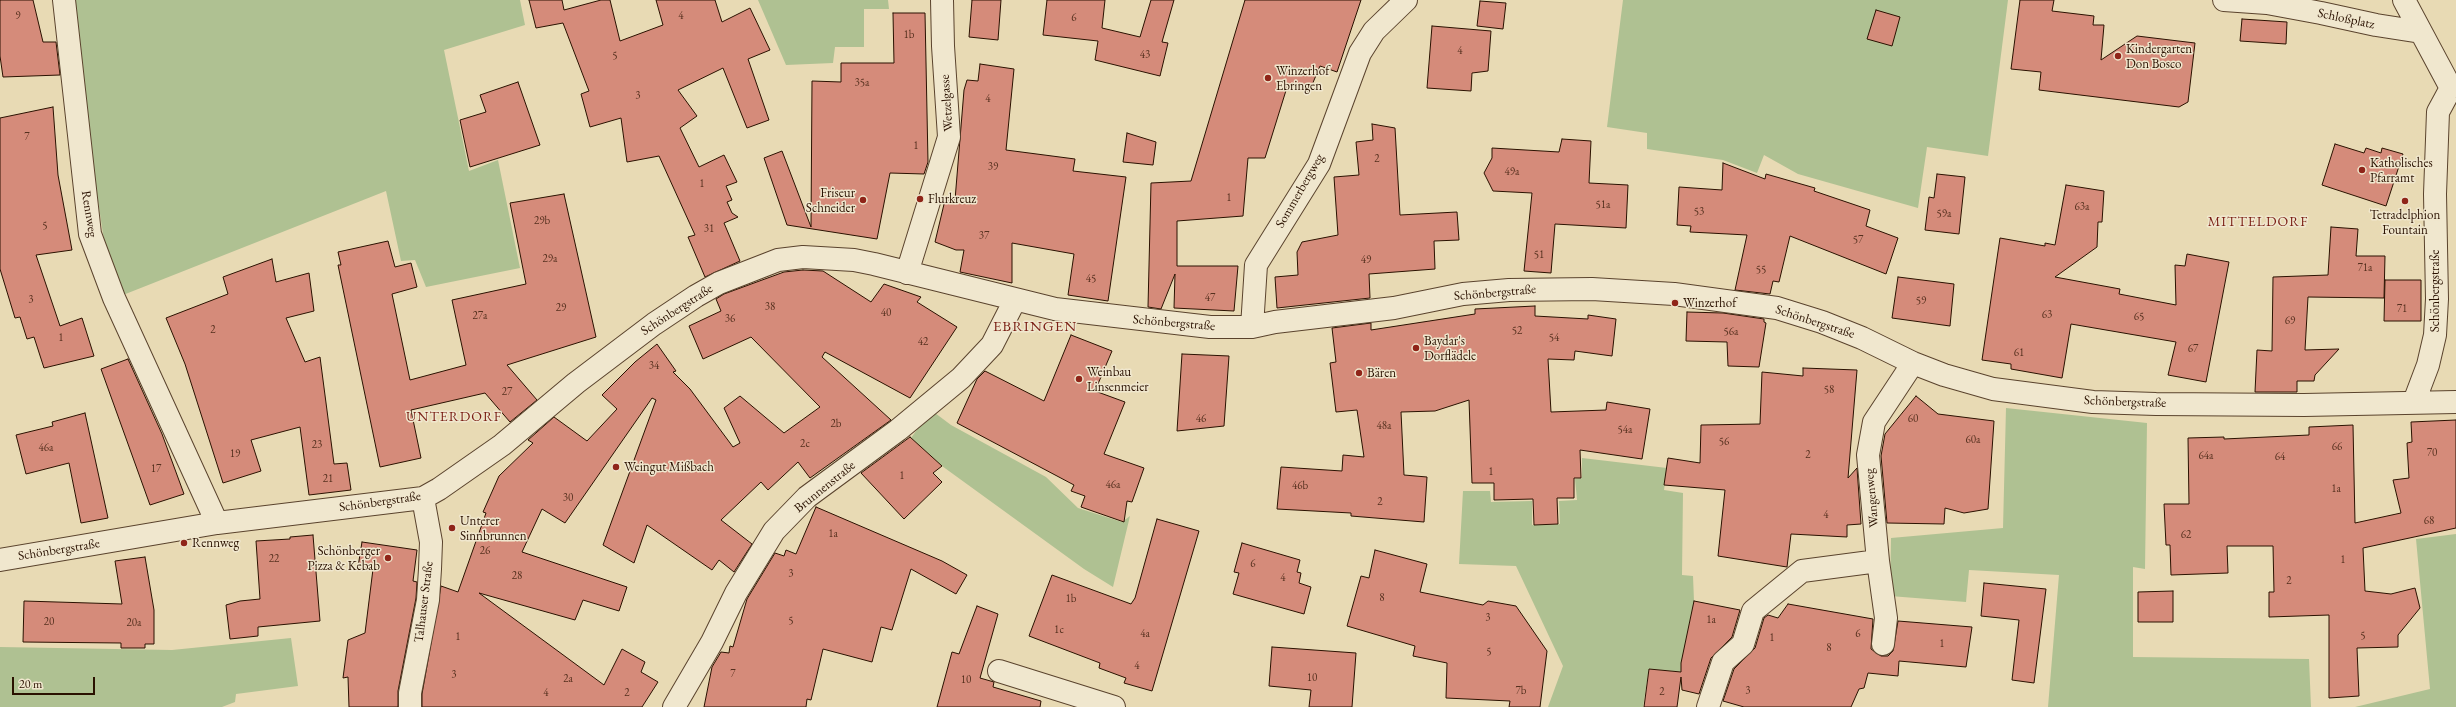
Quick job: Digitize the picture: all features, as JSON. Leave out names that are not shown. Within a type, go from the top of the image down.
[{"type":"street","name":"Rennweg","points":[[64,0],[90,234],[114,298],[217,523]]},
{"type":"street","name":"Wetzelgasse","points":[[907,273],[949,137],[943,46],[942,0]]},
{"type":"street","name":"Sommerbergweg","points":[[1252,327],[1256,265],[1319,164],[1360,53],[1374,31],[1404,0]]},
{"type":"street","name":"Schloßplatz","points":[[2224,0],[2267,3],[2376,25],[2421,32]]},
{"type":"street","points":[[2404,0],[2454,88]]},
{"type":"street","name":"Schönbergstraße","points":[[2414,402],[2428,365],[2435,335],[2437,299],[2435,194],[2438,112],[2454,88]]},
{"type":"street","name":"Schönbergstraße","points":[[0,560],[217,523],[423,498],[439,489],[502,445],[529,421],[654,324],[719,283],[778,260],[803,257],[854,260],[1055,309],[1152,322],[1210,327],[1252,327],[1275,322],[1394,308],[1463,294],[1509,290],[1592,289],[1674,294],[1777,308],[1822,322],[1862,338],[1913,363],[1944,375],[1993,390],[2093,402],[2211,405],[2456,402]]},
{"type":"street","name":"Brunnenstraße","points":[[674,707],[712,642],[736,593],[774,531],[807,497],[898,430],[961,378],[992,345],[1015,300]]},
{"type":"street","name":"Wangenweg","points":[[1883,644],[1886,618],[1878,561],[1868,455],[1874,422],[1913,363]]},
{"type":"street","name":"Talhauser Straße","points":[[410,707],[410,692],[428,600],[430,569],[430,542],[423,498]]},
{"type":"street","points":[[1708,707],[1723,662],[1743,644],[1753,611],[1802,572],[1878,561]]},
{"type":"street","points":[[999,671],[1114,707]]},
{"type":"green space","points":[[74,0],[520,0],[525,25],[444,50],[469,171],[498,160],[520,268],[426,287],[415,260],[401,261],[386,191],[123,295],[110,267],[103,234],[90,147]]},
{"type":"green space","points":[[758,0],[888,0],[889,9],[864,9],[864,47],[835,47],[833,63],[786,65]]},
{"type":"green space","points":[[1623,0],[2008,0],[1988,156],[1927,147],[1918,208],[1798,174],[1764,155],[1757,173],[1723,160],[1647,149],[1647,133],[1607,127]]},
{"type":"green space","points":[[2006,408],[2147,423],[2145,569],[2133,567],[2133,657],[2309,659],[2311,707],[2048,707],[2059,575],[1969,570],[1966,602],[1890,596],[1891,538],[2003,528]]},
{"type":"green space","points":[[931,410],[951,425],[1046,477],[1078,508],[1122,522],[1130,516],[1113,587],[1084,569],[942,466],[911,438]]},
{"type":"green space","points":[[1582,458],[1667,468],[1664,490],[1683,493],[1682,575],[1693,576],[1694,601],[1686,639],[1684,672],[1649,669],[1643,707],[1548,707],[1563,666],[1516,566],[1459,564],[1463,491],[1490,491],[1491,502],[1532,501],[1532,525],[1560,524],[1559,501],[1577,500],[1575,479],[1582,478]]},
{"type":"green space","points":[[2456,534],[2456,707],[2355,707],[2430,689],[2416,539]]},
{"type":"green space","points":[[291,638],[298,686],[236,694],[235,702],[222,707],[0,707],[0,647],[172,650]]},
{"type":"building","points":[[0,0],[33,0],[43,42],[56,42],[60,75],[3,77],[0,56]]},
{"type":"building","points":[[529,0],[562,0],[564,10],[601,0],[610,0],[620,41],[663,25],[656,0],[715,0],[722,22],[750,8],[770,50],[748,59],[769,120],[747,128],[723,68],[678,90],[697,116],[680,128],[699,167],[724,155],[737,182],[726,186],[732,200],[727,202],[732,213],[738,217],[724,223],[740,261],[705,277],[688,237],[695,235],[659,156],[627,162],[621,118],[590,127],[581,94],[589,91],[563,23],[536,28]]},
{"type":"building","points":[[972,0],[1001,0],[998,40],[969,37]]},
{"type":"building","points":[[1047,0],[1105,0],[1102,28],[1140,37],[1151,0],[1174,0],[1162,42],[1168,43],[1160,76],[1095,60],[1098,41],[1043,35]]},
{"type":"building","points":[[1245,0],[1361,0],[1337,72],[1320,66],[1309,92],[1288,84],[1265,158],[1248,158],[1243,216],[1177,221],[1177,266],[1238,266],[1234,311],[1174,308],[1175,274],[1161,309],[1148,307],[1151,183],[1191,181]]},
{"type":"building","name":"Kindergarten Don Bosco","points":[[2020,0],[2054,0],[2052,11],[2094,16],[2093,25],[2104,25],[2101,60],[2137,36],[2195,43],[2188,102],[2179,107],[2039,90],[2041,72],[2011,69]]},
{"type":"building","points":[[1480,1],[1506,3],[1503,29],[1477,26]]},
{"type":"building","points":[[1876,10],[1900,17],[1892,46],[1867,39]]},
{"type":"building","points":[[893,13],[925,13],[928,162],[924,174],[890,173],[877,239],[787,225],[764,158],[782,151],[811,227],[812,81],[841,82],[841,63],[894,63]]},
{"type":"building","points":[[2242,19],[2287,22],[2286,44],[2240,41]]},
{"type":"building","points":[[1432,26],[1491,31],[1488,71],[1472,73],[1471,91],[1427,88]]},
{"type":"building","points":[[980,64],[1014,69],[1006,150],[1075,159],[1073,171],[1126,177],[1108,301],[1068,295],[1074,254],[1012,243],[1012,283],[960,272],[964,250],[956,250],[935,242],[945,200],[955,200],[964,90],[967,80],[978,81]]},
{"type":"building","points":[[518,82],[540,145],[470,167],[460,120],[486,112],[480,95]]},
{"type":"building","points":[[53,107],[58,175],[72,250],[36,255],[60,326],[82,318],[94,356],[44,368],[34,337],[27,339],[20,317],[15,318],[0,269],[0,118]]},
{"type":"building","points":[[1372,124],[1395,128],[1400,215],[1457,212],[1459,240],[1434,241],[1435,269],[1369,274],[1370,298],[1277,308],[1275,277],[1298,275],[1297,252],[1302,242],[1338,235],[1334,177],[1359,175],[1356,142],[1373,140]]},
{"type":"building","points":[[1127,133],[1156,142],[1153,165],[1123,162]]},
{"type":"building","points":[[1562,139],[1591,141],[1589,183],[1628,185],[1626,228],[1555,224],[1551,273],[1524,271],[1532,193],[1493,191],[1484,173],[1492,158],[1492,148],[1559,152]]},
{"type":"building","name":"Katholisches Pfarramt","points":[[2335,144],[2364,153],[2366,148],[2381,153],[2382,148],[2403,154],[2386,206],[2322,185]]},
{"type":"building","points":[[1723,163],[1765,179],[1766,174],[1815,188],[1814,191],[1870,210],[1866,226],[1898,238],[1886,274],[1790,236],[1779,282],[1773,281],[1770,294],[1735,290],[1747,235],[1690,232],[1691,226],[1677,225],[1679,187],[1722,190]]},
{"type":"building","points":[[1937,174],[1965,177],[1959,234],[1925,230],[1929,197],[1934,198]]},
{"type":"building","points":[[2066,185],[2104,191],[2102,222],[2098,222],[2097,247],[2055,277],[2120,289],[2119,294],[2176,305],[2175,265],[2185,266],[2187,254],[2229,262],[2206,382],[2168,375],[2176,342],[2071,324],[2062,378],[2011,369],[2011,364],[1982,360],[2000,238],[2045,246],[2045,243],[2055,245]]},
{"type":"building","points":[[564,194],[596,337],[507,365],[537,400],[510,422],[485,393],[411,410],[421,458],[380,467],[338,265],[341,265],[338,252],[388,241],[395,267],[411,263],[417,287],[392,294],[410,380],[466,365],[452,300],[526,284],[510,203]]},
{"type":"building","points":[[2331,227],[2358,229],[2356,256],[2385,256],[2384,298],[2308,297],[2305,350],[2339,349],[2315,375],[2314,381],[2297,381],[2297,392],[2255,392],[2257,350],[2272,351],[2273,277],[2328,275]]},
{"type":"building","points":[[272,259],[276,282],[309,273],[314,311],[286,318],[305,362],[320,357],[334,464],[347,463],[351,490],[309,495],[300,427],[251,440],[261,471],[223,483],[185,364],[166,318],[228,294],[223,277]]},
{"type":"building","points":[[803,270],[823,271],[871,302],[884,284],[921,297],[917,302],[957,327],[910,398],[825,352],[822,357],[891,420],[810,478],[798,462],[768,490],[761,482],[721,520],[752,544],[734,572],[719,560],[712,570],[647,525],[634,563],[603,545],[656,400],[652,398],[565,523],[542,509],[522,552],[627,587],[619,611],[583,600],[575,620],[479,593],[604,685],[622,649],[645,662],[641,672],[658,682],[642,707],[422,707],[422,694],[441,586],[458,592],[486,513],[483,512],[499,476],[533,443],[528,440],[554,417],[587,441],[617,409],[602,395],[635,362],[657,344],[676,371],[673,372],[690,389],[733,447],[740,443],[724,408],[740,396],[784,433],[820,407],[751,337],[703,359],[689,326],[721,311],[716,299],[724,294],[784,272]]},
{"type":"building","points":[[1898,277],[1954,284],[1950,326],[1892,318]]},
{"type":"building","points":[[2385,280],[2421,280],[2421,321],[2384,321]]},
{"type":"building","points":[[1535,306],[1535,316],[1588,319],[1588,315],[1616,319],[1612,356],[1575,351],[1574,360],[1548,359],[1551,412],[1606,410],[1607,402],[1650,409],[1642,459],[1580,450],[1581,478],[1574,478],[1574,498],[1557,498],[1558,524],[1534,525],[1533,499],[1494,500],[1494,483],[1472,483],[1469,400],[1435,411],[1401,412],[1404,475],[1427,477],[1424,522],[1351,516],[1351,513],[1277,509],[1281,467],[1342,471],[1343,455],[1364,457],[1357,410],[1336,412],[1330,363],[1336,362],[1332,328],[1371,323],[1371,330],[1475,314],[1475,309]]},
{"type":"building","points":[[1687,312],[1723,313],[1764,319],[1764,322],[1766,323],[1759,367],[1728,366],[1727,342],[1686,341]]},
{"type":"building","points":[[1071,335],[1112,351],[1095,391],[1125,402],[1104,454],[1144,468],[1132,502],[1127,501],[1124,522],[1081,507],[1085,496],[1071,491],[1074,485],[957,423],[977,379],[985,371],[1044,401]]},
{"type":"building","points":[[1182,354],[1229,356],[1224,426],[1177,431]]},
{"type":"building","points":[[128,359],[162,434],[184,494],[150,505],[101,369]]},
{"type":"building","points":[[1803,368],[1857,370],[1848,478],[1857,468],[1861,524],[1847,525],[1847,537],[1791,534],[1787,567],[1718,556],[1725,490],[1664,485],[1668,458],[1700,463],[1701,425],[1760,424],[1762,372],[1803,376]]},
{"type":"building","points":[[1916,396],[1938,414],[1994,421],[1988,509],[1964,513],[1945,508],[1944,524],[1887,523],[1881,456],[1885,434]]},
{"type":"building","points":[[85,413],[108,518],[81,523],[69,463],[26,474],[16,435],[53,426],[52,422]]},
{"type":"building","points":[[2456,420],[2456,528],[2363,548],[2365,591],[2391,594],[2415,588],[2420,608],[2398,635],[2398,647],[2357,648],[2359,696],[2329,698],[2329,615],[2269,617],[2269,592],[2274,592],[2273,546],[2227,546],[2228,573],[2171,575],[2170,545],[2166,545],[2164,504],[2189,504],[2188,438],[2224,437],[2224,439],[2309,435],[2309,427],[2353,425],[2355,523],[2401,513],[2393,480],[2409,478],[2407,443],[2412,442],[2411,422]]},
{"type":"building","points":[[910,437],[942,466],[933,473],[942,482],[904,519],[861,473]]},
{"type":"building","points":[[816,507],[942,561],[967,575],[956,594],[911,569],[892,630],[881,627],[872,662],[823,649],[811,700],[807,699],[806,707],[704,707],[712,667],[721,652],[729,653],[730,646],[733,647],[747,599],[775,553],[784,556],[786,550],[796,554]]},
{"type":"building","points":[[1157,519],[1199,531],[1152,691],[1124,683],[1126,678],[1099,668],[1100,663],[1029,636],[1052,575],[1131,604],[1135,598]]},
{"type":"building","points":[[313,535],[320,621],[258,627],[258,636],[230,639],[226,605],[240,601],[260,599],[256,541],[290,539],[290,537]]},
{"type":"building","points":[[362,542],[417,550],[413,581],[417,582],[416,598],[398,691],[398,707],[349,707],[348,677],[343,678],[348,640],[365,633],[373,569],[358,567]]},
{"type":"building","points":[[1242,543],[1300,560],[1297,572],[1301,573],[1299,583],[1311,587],[1304,614],[1233,594],[1239,573],[1234,572]]},
{"type":"building","points":[[1375,550],[1427,564],[1420,592],[1483,605],[1488,601],[1516,606],[1547,651],[1540,707],[1509,707],[1510,701],[1446,698],[1447,663],[1413,656],[1415,646],[1347,626],[1361,576],[1369,578]]},
{"type":"building","points":[[145,557],[154,610],[154,644],[145,644],[145,648],[121,648],[121,643],[23,642],[24,601],[122,604],[115,561]]},
{"type":"building","points":[[1984,583],[2046,589],[2034,683],[2012,680],[2019,620],[1981,616]]},
{"type":"building","points":[[2173,591],[2173,622],[2138,622],[2138,592]]},
{"type":"building","points":[[1694,601],[1740,610],[1732,637],[1711,658],[1699,694],[1682,690],[1681,677],[1677,707],[1644,707],[1649,669],[1681,672],[1681,663]]},
{"type":"building","points":[[1788,604],[1873,619],[1871,649],[1881,656],[1888,656],[1893,651],[1898,621],[1972,627],[1966,667],[1899,661],[1898,676],[1868,673],[1864,688],[1859,689],[1851,707],[1744,707],[1723,701],[1734,669],[1755,648],[1764,618],[1768,615],[1778,618]]},
{"type":"building","points":[[977,606],[998,614],[980,678],[994,682],[993,687],[1041,701],[1040,707],[937,707],[952,652],[959,654]]},
{"type":"building","points":[[1272,647],[1356,653],[1352,707],[1309,707],[1311,690],[1269,686]]},
{"type":"place","name":"Kindergarten Don Bosco","points":[[2118,56]]},
{"type":"place","name":"Winzerhof Ebringen","points":[[1268,78]]},
{"type":"place","name":"Katholisches Pfarramt","points":[[2362,170]]},
{"type":"place","name":"Flurkreuz","points":[[920,199]]},
{"type":"place","name":"Friseur Schneider","points":[[863,200]]},
{"type":"place","name":"Tetradelphion Fountain","points":[[2405,201]]},
{"type":"place","name":"Winzerhof","points":[[1675,303]]},
{"type":"place","name":"Baydar's Dorflädele","points":[[1416,348]]},
{"type":"place","name":"Bären","points":[[1359,373]]},
{"type":"place","name":"Weinbau Linsenmeier","points":[[1079,379]]},
{"type":"place","name":"Weingut Mißbach","points":[[616,467]]},
{"type":"place","name":"Unterer Sinnbrunnen","points":[[452,528]]},
{"type":"place","name":"Rennweg","points":[[184,543]]},
{"type":"place","name":"Schönberger Pizza & Kebab","points":[[388,558]]},
{"type":"district","name":"MITTELDORF","points":[[2258,222]]},
{"type":"district","name":"EBRINGEN","points":[[1035,327]]},
{"type":"district","name":"UNTERDORF","points":[[454,417]]}]
